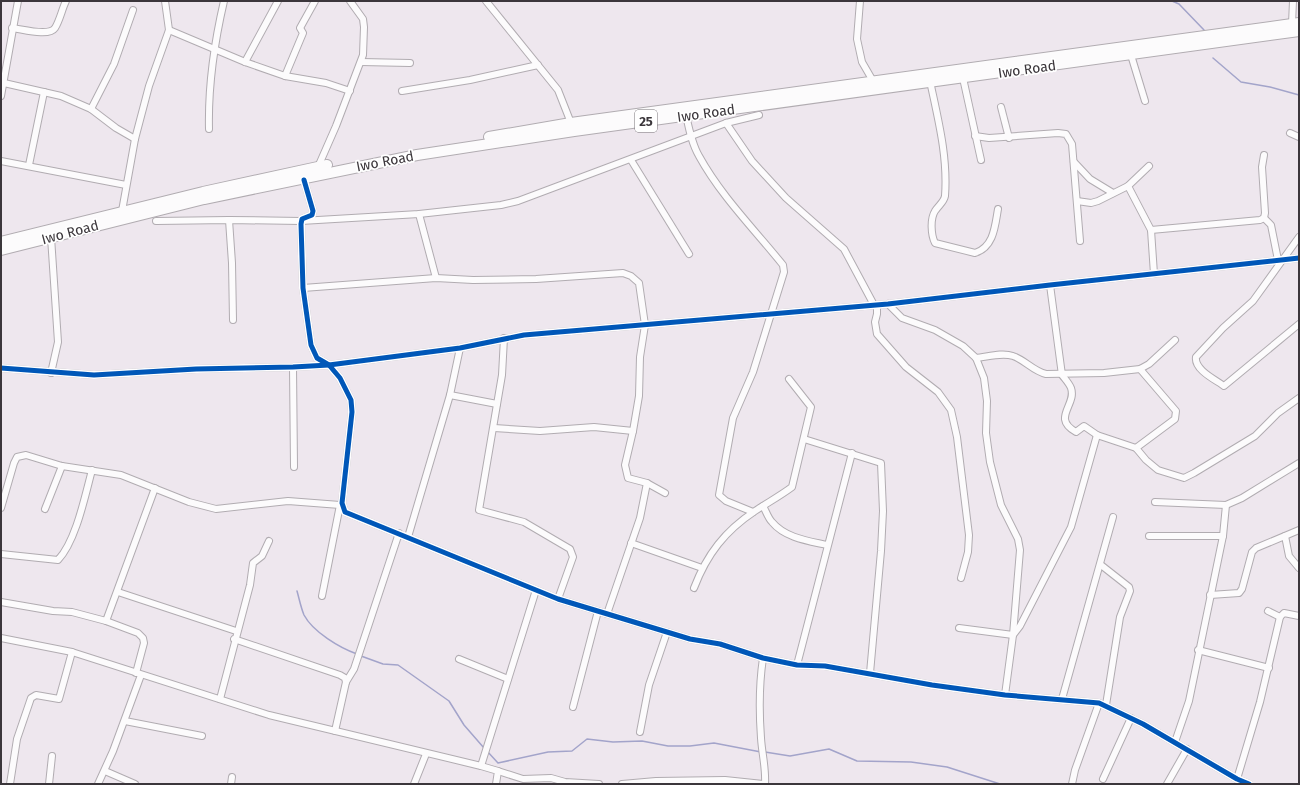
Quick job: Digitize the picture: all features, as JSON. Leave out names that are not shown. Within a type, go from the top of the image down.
[{"type":"main road","name":"Iwo Road","points":[[1,250],[197,201],[304,180],[317,174],[416,152],[571,123],[874,81],[1131,55],[1297,26]]},
{"type":"main road","name":"Iwo Road","points":[[1,242],[122,211],[318,167],[416,152],[930,81],[963,78],[1007,67],[1297,26]]},
{"type":"street","points":[[1,96],[18,1]]},
{"type":"street","points":[[12,28],[45,32],[51,31],[55,28],[66,1]]},
{"type":"street","points":[[122,211],[135,139],[150,86],[169,30],[165,1]]},
{"type":"street","points":[[209,129],[208,97],[214,47],[224,1]]},
{"type":"street","points":[[245,62],[278,1]]},
{"type":"street","points":[[285,76],[303,33],[300,28],[315,1]]},
{"type":"street","points":[[318,167],[362,62],[363,19],[350,1]]},
{"type":"street","points":[[486,1],[558,90],[571,123]]},
{"type":"street","points":[[860,1],[857,39],[862,62],[874,81]]},
{"type":"street","points":[[1293,1],[1297,26]]},
{"type":"street","points":[[91,109],[116,60],[132,10]]},
{"type":"street","points":[[169,30],[214,47],[245,62],[285,76],[326,83],[350,91]]},
{"type":"street","points":[[1131,55],[1145,101]]},
{"type":"street","points":[[362,62],[410,63]]},
{"type":"street","points":[[402,91],[470,80],[538,65]]},
{"type":"street","points":[[963,78],[981,160]]},
{"type":"street","points":[[930,81],[939,123],[946,173],[945,200],[935,211],[933,216],[932,236],[935,243],[975,253],[980,251],[992,238],[998,209]]},
{"type":"street","points":[[4,83],[61,96],[91,109],[116,128],[135,139]]},
{"type":"street","points":[[29,165],[44,92]]},
{"type":"street","points":[[1001,107],[1009,138]]},
{"type":"street","points":[[156,221],[301,221],[419,214],[501,205],[518,201],[631,160],[726,123],[759,114]]},
{"type":"street","points":[[686,115],[691,136],[698,155],[715,182],[737,211],[783,265],[784,272],[753,372],[732,418],[719,495],[726,501],[753,512]]},
{"type":"street","points":[[726,123],[752,161],[786,198],[844,249],[875,305],[878,314],[875,322],[877,334],[906,367],[938,392],[951,410],[957,437],[957,451],[969,535],[968,552],[961,578]]},
{"type":"street","points":[[975,136],[1009,138],[1058,133],[1066,134],[1072,144],[1080,242]]},
{"type":"street","points":[[1290,133],[1299,137]]},
{"type":"street","points":[[1264,155],[1262,167],[1264,218]]},
{"type":"street","points":[[631,160],[689,254]]},
{"type":"street","points":[[1,161],[29,165],[126,185]]},
{"type":"street","points":[[1074,162],[1090,179],[1113,193]]},
{"type":"street","points":[[1077,201],[1098,201],[1128,186],[1149,166]]},
{"type":"street","points":[[301,221],[312,215],[313,211],[304,180]]},
{"type":"street","points":[[1128,186],[1151,230],[1154,274]]},
{"type":"street","points":[[419,214],[436,278]]},
{"type":"street","points":[[1151,230],[1252,221],[1264,218]]},
{"type":"street","points":[[1264,218],[1271,225],[1281,260]]},
{"type":"street","points":[[229,220],[232,263],[233,320]]},
{"type":"street","points":[[301,221],[303,288],[313,353],[317,358],[329,365],[340,378],[351,400],[352,412],[345,460],[341,506],[322,596]]},
{"type":"street","points":[[51,237],[58,342],[51,373]]},
{"type":"street","points":[[1299,237],[1253,301],[1223,328],[1196,358],[1197,365],[1213,379],[1224,386],[1299,324]]},
{"type":"street","points":[[1,368],[51,373],[94,375],[196,369],[329,365],[460,348],[504,338],[771,313],[888,304],[1050,284],[1299,258]]},
{"type":"street","points":[[303,288],[436,278],[473,280],[528,279],[623,273],[631,276],[639,283],[645,326],[633,431],[625,465],[628,478],[647,483],[665,493]]},
{"type":"street","points":[[1050,284],[1062,375],[1071,386],[1072,392],[1064,416],[1066,422],[1076,432],[1084,426],[1098,435],[1136,448],[1146,460],[1158,470],[1184,478],[1255,436],[1278,413],[1299,398]]},
{"type":"street","points":[[888,304],[902,318],[935,330],[963,346],[976,358],[984,378],[986,433],[990,462],[1001,506],[1018,539],[1020,550],[1013,635],[1005,695]]},
{"type":"street","points":[[504,338],[502,375],[498,404],[479,510],[524,522],[570,549],[573,557],[558,599]]},
{"type":"street","points":[[976,358],[1007,355],[1014,356],[1038,372],[1062,375],[1140,369],[1149,364],[1175,340]]},
{"type":"street","points":[[408,536],[450,395],[460,348]]},
{"type":"street","points":[[293,367],[294,467]]},
{"type":"street","points":[[1136,448],[1175,418],[1176,414],[1176,411],[1140,369]]},
{"type":"street","points":[[694,588],[702,568],[722,538],[753,512],[792,487],[811,407],[789,379]]},
{"type":"street","points":[[450,395],[498,404]]},
{"type":"street","points":[[494,428],[540,431],[594,427],[633,431]]},
{"type":"street","points":[[1013,635],[1033,604],[1071,527],[1098,435]]},
{"type":"street","points":[[804,439],[877,460],[881,463],[883,511],[882,551],[870,673]]},
{"type":"street","points":[[797,665],[852,453]]},
{"type":"street","points":[[1,508],[17,457],[26,455],[62,466],[121,475],[189,502],[216,509],[288,501],[341,506],[348,514],[408,536],[558,599],[690,639],[737,649],[763,658],[797,665],[824,666],[870,673],[932,685],[1005,695],[1062,699],[1106,705],[1175,742],[1237,779],[1249,784]]},
{"type":"street","points":[[1155,502],[1226,505],[1242,498],[1299,462]]},
{"type":"street","points":[[45,509],[62,466]]},
{"type":"street","points":[[1,554],[58,560],[65,551],[80,515],[92,470]]},
{"type":"street","points":[[607,614],[640,518],[647,483]]},
{"type":"street","points":[[106,621],[118,592],[155,488]]},
{"type":"street","points":[[1175,742],[1187,710],[1198,650],[1223,536],[1226,505]]},
{"type":"street","points":[[763,506],[772,523],[785,532],[795,537],[827,545]]},
{"type":"street","points":[[1062,699],[1101,565],[1113,517]]},
{"type":"street","points":[[1210,595],[1235,595],[1239,593],[1242,589],[1252,552],[1256,548],[1299,530]]},
{"type":"street","points":[[335,731],[346,682],[354,669],[399,533]]},
{"type":"street","points":[[1149,536],[1223,536]]},
{"type":"street","points":[[1285,536],[1289,556],[1299,568]]},
{"type":"street","points":[[220,698],[236,631],[250,585],[253,563],[262,556],[269,541]]},
{"type":"street","points":[[631,543],[702,568]]},
{"type":"street","points":[[1101,565],[1129,587],[1130,591],[1120,618],[1106,705]]},
{"type":"street","points":[[481,766],[536,590]]},
{"type":"street","points":[[118,592],[236,631]]},
{"type":"street","points":[[1,602],[53,611],[72,612],[106,621],[138,633],[142,638],[144,643],[139,674],[125,721],[105,771],[98,784]]},
{"type":"street","points":[[573,707],[598,611]]},
{"type":"street","points":[[1268,611],[1280,617]]},
{"type":"street","points":[[1237,779],[1269,668],[1280,617],[1284,613],[1299,616]]},
{"type":"street","points":[[959,628],[1013,635]]},
{"type":"street","points":[[640,732],[649,685],[667,632]]},
{"type":"street","points":[[1,638],[72,652],[194,692],[220,698],[269,715],[481,766],[523,779],[547,778],[570,782],[599,784]]},
{"type":"street","points":[[234,639],[340,675],[345,678],[346,682]]},
{"type":"street","points":[[1198,650],[1269,668]]},
{"type":"street","points":[[10,784],[16,739],[32,698],[36,695],[55,700],[59,699],[72,652]]},
{"type":"street","points":[[622,784],[656,781],[717,780],[764,784],[765,762],[761,740],[759,686],[763,658]]},
{"type":"street","points":[[459,659],[508,679]]},
{"type":"street","points":[[1072,784],[1075,770],[1099,703]]},
{"type":"street","points":[[1103,779],[1131,718]]},
{"type":"street","points":[[125,721],[202,736]]},
{"type":"street","points":[[1167,784],[1187,749]]},
{"type":"street","points":[[414,784],[426,754]]},
{"type":"street","points":[[49,784],[52,756]]},
{"type":"street","points":[[105,771],[134,784]]},
{"type":"street","points":[[496,784],[498,771]]},
{"type":"street","points":[[231,784],[232,777]]},
{"type":"waterway","points":[[1172,1],[1179,4],[1204,30]]},
{"type":"waterway","points":[[1213,58],[1241,82],[1270,87],[1299,95]]},
{"type":"waterway","points":[[297,591],[304,615],[308,621],[320,633],[335,644],[357,654]]},
{"type":"waterway","points":[[361,656],[383,664],[398,665],[449,701],[464,725],[484,748]]},
{"type":"waterway","points":[[487,751],[498,763],[548,752],[572,751],[587,739],[613,742],[642,741],[668,746],[690,746],[714,743],[761,752]]},
{"type":"waterway","points":[[765,752],[790,756],[829,749],[857,761],[911,762],[947,767],[1000,784]]},
{"type":"cycle path","points":[[304,180],[313,211],[312,215],[302,219],[301,224],[303,288],[311,345],[317,358],[329,365],[340,378],[351,400],[352,412],[342,503],[345,512],[558,599],[690,639],[720,644],[763,658],[797,665],[825,666],[932,685],[1005,695],[1099,703],[1143,724],[1237,779],[1249,784]]},
{"type":"cycle path","points":[[1,368],[94,375],[196,369],[329,365],[460,348],[524,335],[888,304],[1299,258]]}]
